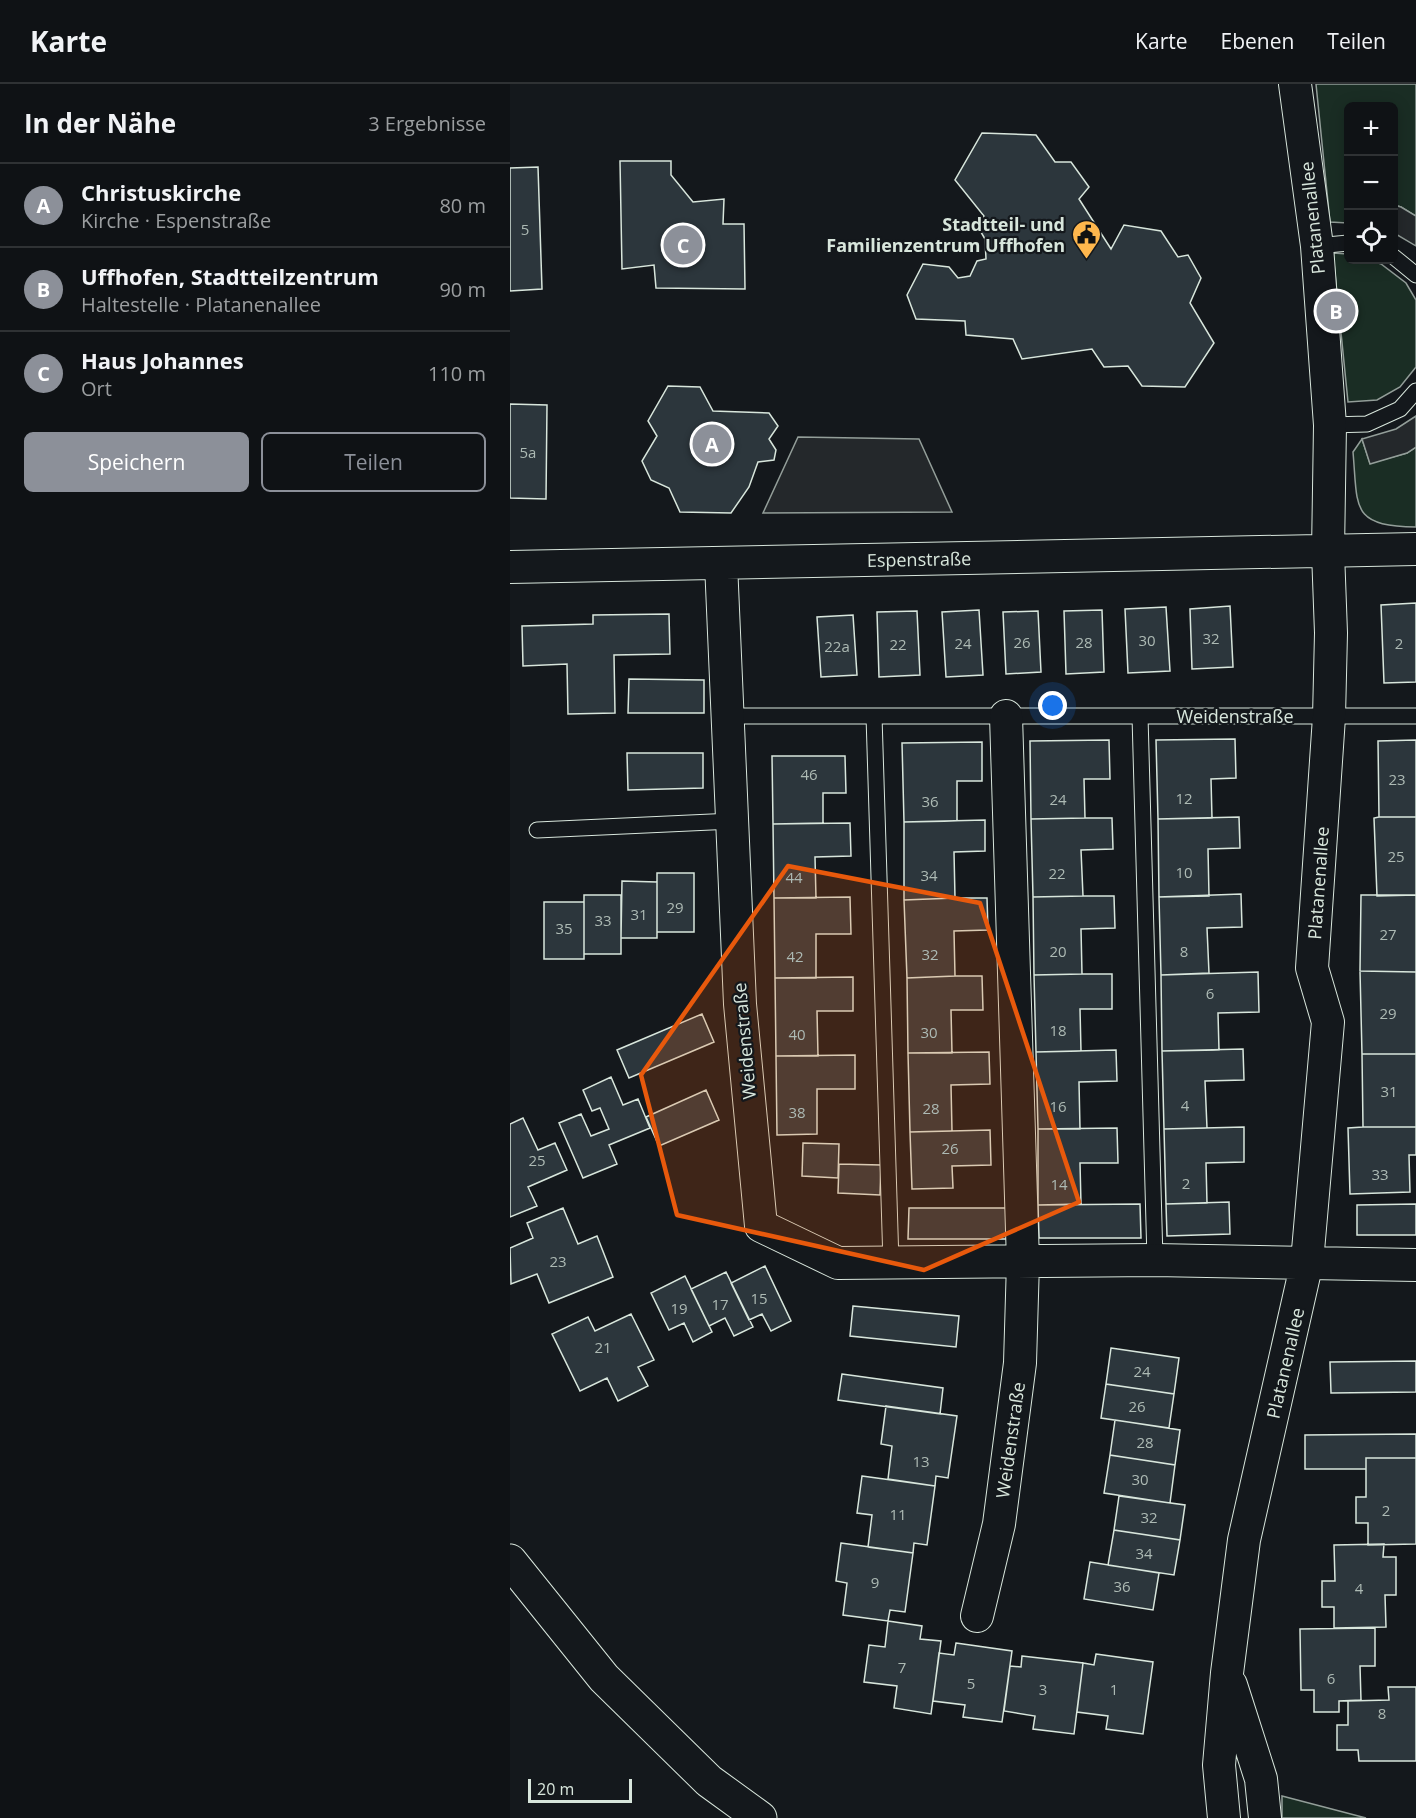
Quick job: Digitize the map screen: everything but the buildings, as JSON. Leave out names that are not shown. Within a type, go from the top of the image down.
[{"type":"highway","points":[[510,1561],[604,1678],[709,1781],[760,1818]]},
{"type":"street","name":"Platanenallee","points":[[1224,1818],[1219,1765],[1227,1673],[1245,1540],[1307,1262],[1328,1022],[1312,968],[1329,717],[1330,425],[1317,246],[1296,84]]},
{"type":"street","name":"Espenstraße","points":[[510,567],[1416,549]]},
{"type":"street","name":"Weidenstraße","points":[[721,563],[740,1004],[761,1226],[838,1263],[1155,1260],[1416,1265]]},
{"type":"street","name":"Weidenstraße","points":[[977,1616],[999,1524],[1018,1374],[1023,1262],[1006,716]]},
{"type":"street","name":"Platanenallee","points":[[1227,1673],[1261,1779],[1265,1818]]},
{"type":"lane","points":[[1317,246],[1344,243]]},
{"type":"lane","points":[[1398,259],[1416,275]]},
{"type":"lane","points":[[1330,425],[1367,424],[1400,409],[1416,391]]},
{"type":"lane","name":"Weidenstraße","points":[[729,716],[1416,716]]},
{"type":"lane","points":[[874,716],[891,1263]]},
{"type":"lane","points":[[1140,716],[1155,1260]]},
{"type":"lane","points":[[537,830],[733,821]]},
{"type":"highlighted area","points":[[788,866],[980,903],[1079,1202],[924,1270],[677,1215],[641,1075]]},
{"type":"green space","points":[[1316,84],[1416,84],[1416,216],[1398,206],[1398,102],[1344,102],[1344,223],[1330,222]]},
{"type":"green space","points":[[1333,253],[1344,254],[1344,264],[1381,264],[1406,283],[1416,300],[1416,367],[1400,387],[1377,400],[1348,402]]},
{"type":"green space","points":[[1362,439],[1370,463],[1407,453],[1416,447],[1416,527],[1379,523],[1368,518],[1362,510],[1358,500],[1353,452]]},
{"type":"green space","points":[[1282,1796],[1366,1818],[1282,1818]]},
{"type":"shaded area","points":[[1398,206],[1416,216],[1416,246],[1398,235]]},
{"type":"shaded area","points":[[1416,416],[1416,447],[1407,453],[1370,464],[1362,439],[1396,429]]},
{"type":"shaded area","points":[[798,437],[919,439],[952,512],[763,513]]},
{"type":"place","name":"Haus Johannes","points":[[683,245]]},
{"type":"place","name":"Stadtteil- und Familienzentrum Uffhofen","points":[[1086,260]]},
{"type":"place","name":"Uffhofen, Stadtteilzentrum","points":[[1336,311]]},
{"type":"place","name":"Christuskirche","points":[[712,444]]}]
